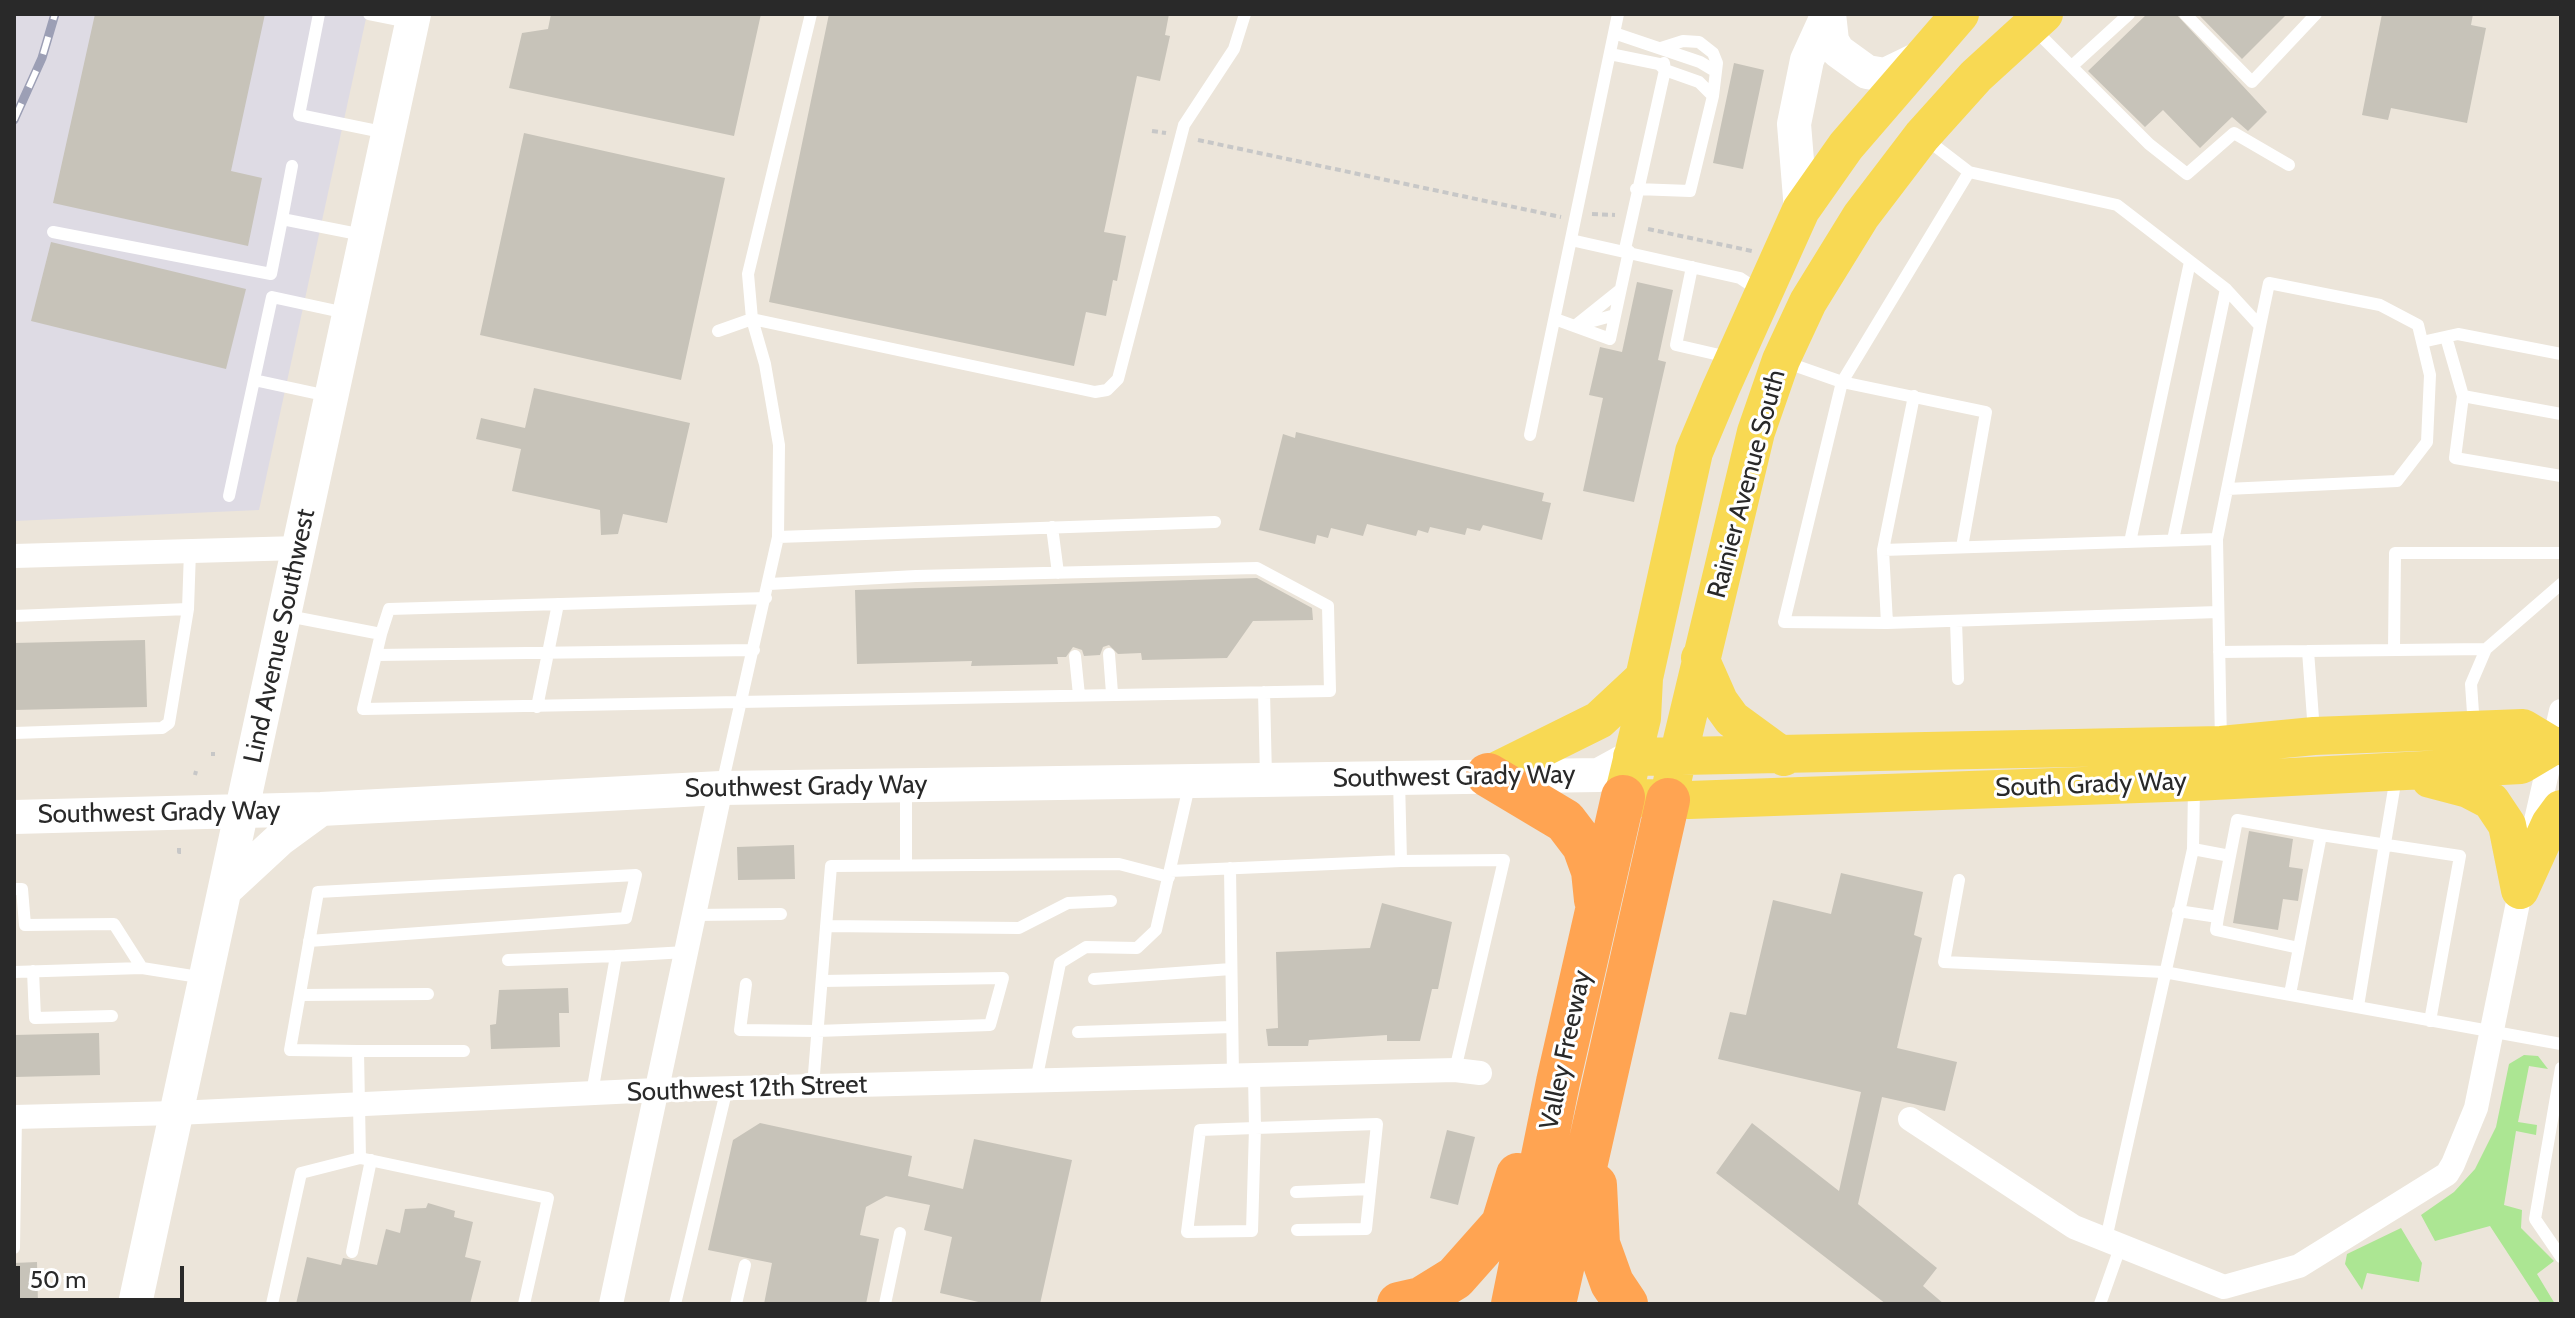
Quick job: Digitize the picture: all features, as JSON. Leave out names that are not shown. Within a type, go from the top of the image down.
[{"type":"highway","points":[[1488,775],[1565,821],[1584,846],[1593,871],[1597,906]]},
{"type":"highway","name":"Valley Freeway","points":[[1513,1304],[1597,906],[1618,776]]},
{"type":"highway","name":"Valley Freeway","points":[[1554,1304],[1668,800]]},
{"type":"highway","points":[[1399,1304],[1421,1299],[1455,1278],[1503,1224],[1528,1136],[1558,1082]]},
{"type":"highway","points":[[1591,1143],[1598,1244],[1612,1283],[1626,1304]]},
{"type":"main road","points":[[1828,14],[1832,41],[1838,51],[1867,72],[1885,75],[1916,60]]},
{"type":"main road","points":[[1801,210],[1794,124],[1807,60],[1828,14]]},
{"type":"main road","name":"Rainier Avenue South","points":[[1618,776],[1642,718],[1644,678],[1694,452],[1763,294],[1801,210],[1846,146],[1916,60],[1960,14]]},
{"type":"main road","name":"Lind Avenue Southwest","points":[[135,1304],[413,18]]},
{"type":"main road","name":"Rainier Avenue South","points":[[1668,800],[1756,432],[1781,360],[1808,302],[1861,216],[1922,136],[2037,20]]},
{"type":"main road","points":[[1700,658],[1719,701],[1732,719],[1784,757]]},
{"type":"main road","points":[[1488,775],[1599,720],[1644,678]]},
{"type":"main road","name":"South Grady Way","points":[[1618,776],[1677,759],[2221,745],[2314,736],[2523,728],[2558,735]]},
{"type":"main road","name":"South Grady Way","points":[[1618,776],[1668,800],[2195,782],[2521,765],[2558,735]]},
{"type":"main road","points":[[2397,771],[2468,789],[2491,801],[2507,825],[2520,890]]},
{"type":"main road","name":"Southwest Grady Way","points":[[14,817],[321,809],[721,788],[1488,775],[1618,776]]},
{"type":"main road","points":[[226,889],[299,823],[321,809]]},
{"type":"main road","points":[[2520,890],[2550,824],[2561,809]]},
{"type":"street","points":[[14,556],[299,548]]},
{"type":"street","points":[[1910,1119],[2061,1219],[2228,1295],[2299,1266],[2447,1174],[2463,1145],[2476,1108],[2520,890],[2558,735]]},
{"type":"street","points":[[611,1304],[721,788]]},
{"type":"street","name":"Southwest 12th Street","points":[[15,1117],[177,1113],[657,1090],[1455,1070],[1480,1073]]},
{"type":"lane","points":[[319,14],[299,115],[388,133]]},
{"type":"lane","points":[[369,14],[413,18]]},
{"type":"lane","points":[[721,788],[778,537],[779,445],[765,364],[752,319],[748,274],[811,14]]},
{"type":"lane","points":[[718,331],[752,319],[1095,392],[1107,390],[1118,379],[1184,125],[1234,49],[1245,14]]},
{"type":"lane","points":[[1530,435],[1618,14]]},
{"type":"lane","points":[[2072,66],[2129,14]]},
{"type":"lane","points":[[2185,14],[2252,82],[2316,14]]},
{"type":"lane","points":[[2037,20],[2072,66],[2149,144],[2187,174],[2234,133],[2289,165]]},
{"type":"lane","points":[[1614,33],[1700,62],[1715,71]]},
{"type":"lane","points":[[1636,189],[1690,191],[1713,96],[1713,53],[1699,42],[1683,41],[1661,48]]},
{"type":"lane","points":[[1555,319],[1610,339],[1636,189],[1665,70],[1661,48]]},
{"type":"lane","points":[[1610,54],[1659,64],[1665,70],[1699,82],[1713,96]]},
{"type":"lane","points":[[1922,136],[1969,172],[2117,205],[2226,289],[2260,326]]},
{"type":"lane","points":[[53,232],[271,274],[292,166]]},
{"type":"lane","points":[[1969,172],[1842,382],[1784,622],[1887,623],[2218,612]]},
{"type":"lane","points":[[282,219],[366,235]]},
{"type":"lane","points":[[1571,240],[1627,250],[1740,278],[1763,294]]},
{"type":"lane","points":[[2130,542],[2190,262]]},
{"type":"lane","points":[[1692,267],[1676,345],[1735,359]]},
{"type":"lane","points":[[2221,745],[2217,539],[2227,489],[2260,326],[2269,283],[2380,305],[2418,325],[2430,375],[2427,442],[2397,481],[2227,489]]},
{"type":"lane","points":[[2173,540],[2226,289]]},
{"type":"lane","points":[[1575,326],[1620,290]]},
{"type":"lane","points":[[229,496],[272,297],[349,313]]},
{"type":"lane","points":[[1575,326],[1615,315]]},
{"type":"lane","points":[[2422,342],[2458,334],[2561,354]]},
{"type":"lane","points":[[2446,337],[2463,396],[2455,458],[2561,476]]},
{"type":"lane","points":[[1781,360],[1842,382],[1986,412],[1962,547]]},
{"type":"lane","points":[[254,380],[331,397]]},
{"type":"lane","points":[[1887,623],[1883,550],[1914,396]]},
{"type":"lane","points":[[2463,396],[2561,414]]},
{"type":"lane","points":[[778,537],[1215,522]]},
{"type":"lane","points":[[1052,527],[1065,576]]},
{"type":"lane","points":[[1883,550],[2217,539]]},
{"type":"lane","points":[[14,733],[162,728],[169,723],[188,609],[190,551]]},
{"type":"lane","points":[[2394,650],[2395,553],[2561,553]]},
{"type":"lane","points":[[766,598],[389,609],[363,709],[1330,691],[1328,606],[1257,568],[1103,577],[769,584]]},
{"type":"lane","points":[[2474,730],[2471,684],[2486,649],[2561,584]]},
{"type":"lane","points":[[537,707],[558,604]]},
{"type":"lane","points":[[14,616],[188,609]]},
{"type":"lane","points":[[285,615],[381,634]]},
{"type":"lane","points":[[1956,621],[1958,679]]},
{"type":"lane","points":[[2219,652],[2486,649]]},
{"type":"lane","points":[[376,655],[754,650]]},
{"type":"lane","points":[[2308,651],[2314,736]]},
{"type":"lane","points":[[1109,654],[1112,693]]},
{"type":"lane","points":[[1075,656],[1079,695]]},
{"type":"lane","points":[[1264,692],[1266,780]]},
{"type":"lane","points":[[2358,1006],[2397,771]]},
{"type":"lane","points":[[1399,777],[1401,861]]},
{"type":"lane","points":[[1036,1081],[1060,963],[1086,947],[1137,948],[1156,930],[1190,781]]},
{"type":"lane","points":[[2100,1304],[2164,972],[2193,849],[2195,782]]},
{"type":"lane","points":[[906,785],[906,865]]},
{"type":"lane","points":[[2299,948],[2216,930],[2237,820],[2460,856],[2430,1021]]},
{"type":"lane","points":[[2290,994],[2321,835]]},
{"type":"lane","points":[[2193,849],[2230,856]]},
{"type":"lane","points":[[813,1086],[831,866],[1119,864],[1169,874],[1230,868],[1504,860],[1455,1070]]},
{"type":"lane","points":[[1230,868],[1232,1027],[1255,1128],[1252,1231],[1187,1232],[1200,1130],[1255,1128],[1377,1124],[1366,1229],[1297,1230]]},
{"type":"lane","points":[[309,941],[626,918],[636,875],[318,892],[309,941],[290,1050],[464,1051]]},
{"type":"lane","points":[[1959,880],[1944,962],[2164,972],[2561,1044]]},
{"type":"lane","points":[[14,889],[22,889],[25,925],[114,924],[142,968]]},
{"type":"lane","points":[[826,926],[1019,928],[1068,903],[1111,901]]},
{"type":"lane","points":[[2178,911],[2218,917]]},
{"type":"lane","points":[[694,915],[781,914]]},
{"type":"lane","points":[[508,960],[686,952]]},
{"type":"lane","points":[[592,1093],[616,956]]},
{"type":"lane","points":[[14,972],[142,968],[206,978]]},
{"type":"lane","points":[[1094,979],[1231,969]]},
{"type":"lane","points":[[33,971],[35,1018],[112,1016]]},
{"type":"lane","points":[[746,984],[740,1030],[817,1031],[990,1025],[1003,978],[822,981]]},
{"type":"lane","points":[[300,995],[428,994]]},
{"type":"lane","points":[[1078,1032],[1232,1027]]},
{"type":"lane","points":[[352,1252],[365,1159],[358,1051]]},
{"type":"lane","points":[[2561,1068],[2535,1219],[2561,1257]]},
{"type":"lane","points":[[675,1304],[727,1088]]},
{"type":"lane","points":[[14,1248],[15,1117]]},
{"type":"lane","points":[[272,1304],[301,1173],[365,1159],[548,1198],[524,1304]]},
{"type":"lane","points":[[1296,1192],[1370,1189]]},
{"type":"lane","points":[[885,1304],[900,1233]]},
{"type":"lane","points":[[736,1304],[745,1265]]},
{"type":"path","points":[[1152,131],[1575,220],[1589,214],[1616,215],[1629,225],[1752,251]]},
{"type":"shaded area","points":[[14,14],[367,14],[259,510],[14,521]]},
{"type":"green space","points":[[2524,1055],[2538,1056],[2548,1069],[2529,1066],[2518,1122],[2537,1125],[2536,1135],[2516,1131],[2504,1205],[2522,1210],[2521,1228],[2554,1261],[2537,1274],[2555,1304],[2541,1304],[2490,1226],[2435,1241],[2421,1215],[2454,1192],[2475,1169],[2496,1127],[2509,1064]]},
{"type":"green space","points":[[2401,1228],[2422,1263],[2419,1282],[2367,1273],[2362,1290],[2345,1264],[2347,1254]]},
{"type":"building","points":[[95,14],[265,14],[231,171],[262,178],[248,246],[53,203]]},
{"type":"building","points":[[551,14],[761,14],[734,136],[509,88],[522,33],[548,29]]},
{"type":"building","points":[[829,14],[1169,14],[1165,35],[1170,36],[1160,81],[1137,76],[1104,232],[1126,236],[1117,281],[1113,280],[1106,316],[1086,312],[1074,366],[769,302]]},
{"type":"building","points":[[2147,14],[2176,14],[2267,112],[2248,131],[2232,117],[2200,148],[2163,110],[2145,127],[2088,71]]},
{"type":"building","points":[[2198,14],[2287,14],[2242,59]]},
{"type":"building","points":[[2382,14],[2473,14],[2471,25],[2486,28],[2467,123],[2391,108],[2388,120],[2362,115]]},
{"type":"building","points":[[1734,63],[1764,70],[1743,169],[1713,163]]},
{"type":"building","points":[[524,133],[725,178],[681,380],[480,335]]},
{"type":"building","points":[[51,242],[246,289],[226,369],[31,321]]},
{"type":"building","points":[[1637,282],[1673,290],[1658,360],[1666,362],[1634,502],[1583,491],[1603,398],[1589,395],[1600,347],[1622,352]]},
{"type":"building","points":[[534,388],[690,423],[667,523],[623,514],[618,534],[601,535],[600,510],[512,491],[521,449],[476,439],[481,418],[525,428]]},
{"type":"building","points":[[1296,432],[1544,493],[1542,501],[1551,503],[1542,540],[1483,525],[1480,531],[1467,528],[1465,535],[1430,527],[1428,533],[1418,530],[1416,536],[1367,524],[1363,536],[1331,528],[1328,538],[1317,535],[1315,544],[1259,530],[1283,434],[1295,438]]},
{"type":"building","points":[[1257,578],[1312,608],[1313,620],[1253,621],[1227,658],[1142,660],[1141,653],[1118,654],[1109,645],[1103,647],[1100,655],[1084,656],[1082,650],[1073,647],[1066,657],[1057,657],[1058,664],[971,666],[972,661],[857,664],[855,590]]},
{"type":"building","points":[[145,640],[147,707],[14,710],[14,643]]},
{"type":"building","points":[[2249,831],[2293,839],[2289,867],[2303,869],[2298,901],[2283,899],[2278,930],[2233,923]]},
{"type":"building","points":[[794,845],[795,879],[738,880],[737,847]]},
{"type":"building","points":[[1841,873],[1923,892],[1914,935],[1922,938],[1897,1048],[1957,1062],[1945,1111],[1882,1097],[1858,1204],[1937,1268],[1923,1286],[1944,1304],[1886,1304],[1716,1173],[1752,1123],[1839,1191],[1861,1092],[1718,1059],[1730,1012],[1746,1015],[1773,900],[1831,914]]},
{"type":"building","points":[[1382,903],[1452,922],[1438,989],[1432,989],[1420,1041],[1387,1041],[1387,1035],[1309,1040],[1308,1046],[1268,1046],[1266,1029],[1278,1028],[1276,952],[1370,948]]},
{"type":"building","points":[[568,988],[569,1013],[559,1013],[560,1047],[491,1049],[490,1025],[496,1024],[499,990]]},
{"type":"building","points":[[99,1033],[100,1075],[14,1077],[14,1035]]},
{"type":"building","points":[[760,1123],[912,1156],[908,1176],[963,1189],[974,1139],[1072,1160],[1040,1304],[987,1304],[940,1293],[952,1237],[924,1230],[930,1205],[886,1196],[866,1207],[860,1235],[879,1239],[866,1304],[764,1304],[772,1263],[708,1250],[733,1140]]},
{"type":"building","points":[[1447,1130],[1475,1137],[1458,1205],[1430,1198]]},
{"type":"building","points":[[428,1203],[455,1211],[454,1217],[473,1222],[465,1257],[481,1261],[470,1304],[296,1304],[307,1257],[341,1265],[343,1258],[377,1265],[386,1229],[400,1233],[405,1209],[426,1208]]},
{"type":"building","points":[[37,1262],[38,1304],[14,1304],[14,1263]]},
{"type":"railway","points":[[14,120],[42,58],[55,14]]}]
